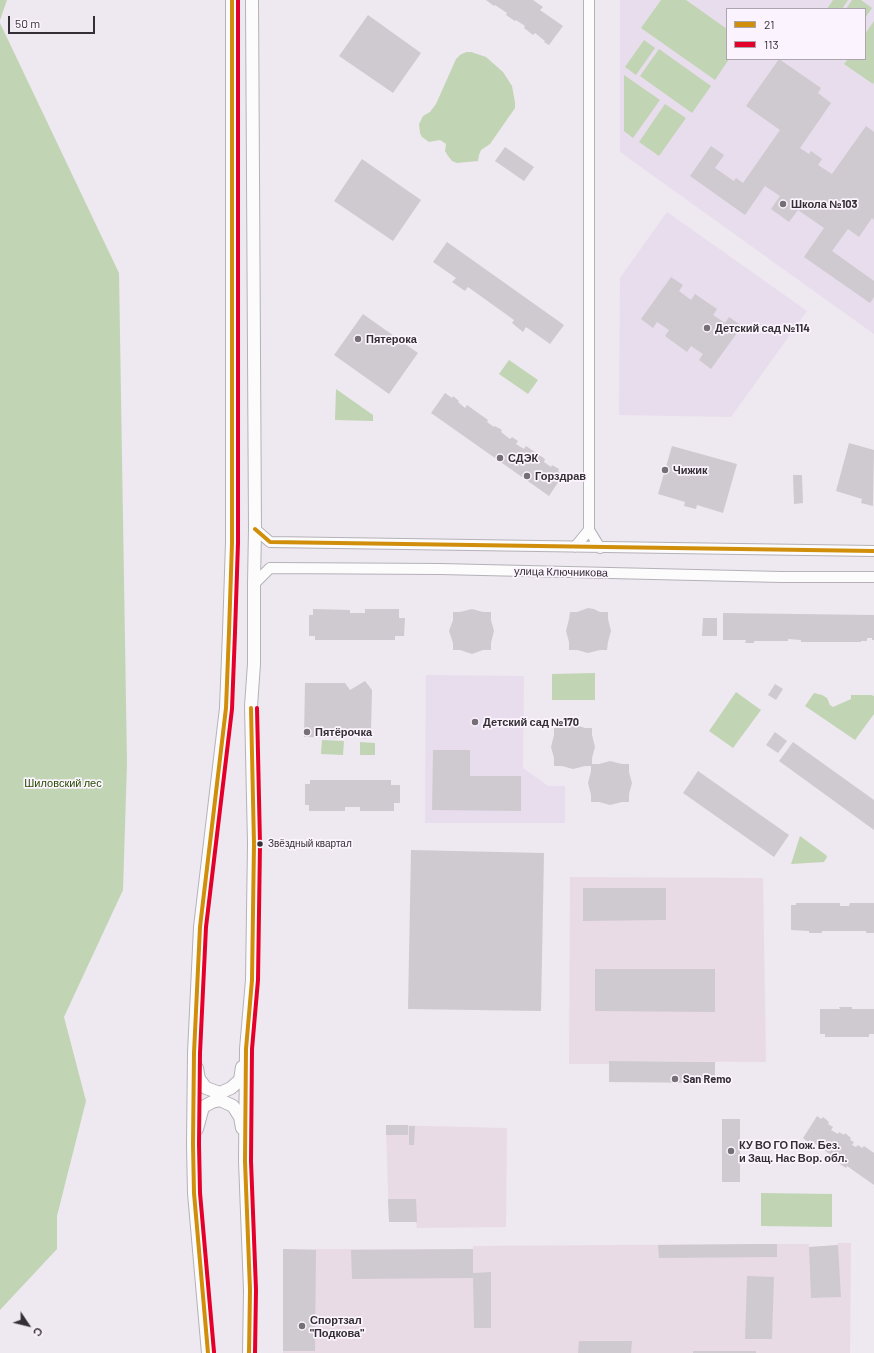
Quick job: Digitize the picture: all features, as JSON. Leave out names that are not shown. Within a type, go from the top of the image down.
[{"type":"street","points":[[208,1353],[194,1193],[194,1054],[200,927],[226,708],[230,624],[232,519],[232,0]]},
{"type":"street","points":[[249,1353],[250,1290],[245,1161],[246,1049],[252,980],[254,844],[251,706],[254,664],[255,529],[252,0]]},
{"type":"street","points":[[589,0],[589,530],[600,548]]},
{"type":"street","points":[[255,529],[270,542],[488,544],[600,548],[874,551]]},
{"type":"street","points":[[575,547],[589,530]]},
{"type":"street","name":"улица Ключникова","points":[[254,584],[270,568],[440,569],[765,577],[874,576]]},
{"type":"street","points":[[194,1054],[199,1079],[206,1088],[220,1093],[231,1088],[240,1080],[246,1049]]},
{"type":"street","points":[[193,1144],[203,1107],[220,1100],[233,1106],[240,1117],[246,1145]]},
{"type":"shaded area","name":"Школа №103","points":[[620,0],[874,0],[874,334],[620,152]]},
{"type":"shaded area","name":"Детский сад №114","points":[[667,212],[807,311],[731,417],[619,415],[620,278]]},
{"type":"shaded area","name":"Детский сад №170","points":[[426,675],[524,676],[523,768],[548,786],[565,786],[565,823],[425,823]]},
{"type":"shaded area","points":[[570,877],[763,878],[766,1062],[609,1061],[609,1064],[569,1064]]},
{"type":"shaded area","points":[[386,1125],[507,1128],[506,1227],[417,1228],[416,1222],[389,1222]]},
{"type":"shaded area","points":[[838,1243],[851,1243],[850,1353],[283,1353],[283,1249],[473,1249],[473,1246],[757,1244],[809,1244],[809,1247],[837,1245]]},
{"type":"green space","points":[[0,0],[7,0],[0,20]]},
{"type":"green space","points":[[661,0],[686,0],[726,28],[726,60],[728,60],[715,80],[641,28]]},
{"type":"green space","points":[[833,0],[848,0],[843,8],[828,8]]},
{"type":"green space","points":[[852,0],[861,0],[872,8],[866,17],[866,8],[847,8]]},
{"type":"green space","points":[[874,21],[873,84],[844,64],[847,60],[866,60],[866,33]]},
{"type":"green space","name":"Шиловский лес","points":[[0,23],[119,273],[127,763],[123,890],[64,1017],[86,1101],[57,1216],[57,1249],[0,1310]]},
{"type":"green space","points":[[644,40],[655,48],[636,75],[625,67]]},
{"type":"green space","points":[[659,49],[711,86],[692,113],[640,76]]},
{"type":"green space","points":[[466,52],[471,52],[486,57],[503,72],[512,86],[515,108],[490,144],[481,150],[478,161],[457,163],[452,161],[445,151],[446,144],[440,140],[429,142],[422,137],[419,124],[423,116],[430,112],[436,104],[456,59]]},
{"type":"green space","points":[[624,75],[660,100],[633,138],[624,131]]},
{"type":"green space","points":[[665,104],[686,118],[659,156],[639,142]]},
{"type":"green space","points":[[509,360],[538,380],[528,394],[499,374]]},
{"type":"green space","points":[[336,389],[373,415],[373,421],[335,420]]},
{"type":"green space","points":[[595,673],[595,700],[552,700],[552,674]]},
{"type":"green space","points":[[736,692],[761,710],[733,748],[709,731]]},
{"type":"green space","points":[[814,693],[827,698],[830,705],[833,707],[851,699],[851,695],[874,696],[874,714],[855,740],[805,706]]},
{"type":"green space","points":[[322,740],[344,741],[343,755],[321,754]]},
{"type":"green space","points":[[360,742],[375,743],[375,755],[360,755]]},
{"type":"green space","points":[[800,836],[826,855],[827,857],[824,862],[791,864]]},
{"type":"green space","points":[[761,1193],[832,1194],[832,1227],[761,1226]]},
{"type":"building","points":[[486,0],[533,0],[543,7],[540,10],[563,26],[549,45],[535,33],[533,35],[524,28],[525,26],[506,15],[507,13]]},
{"type":"building","points":[[368,15],[421,53],[393,93],[339,56]]},
{"type":"building","points":[[778,60],[780,60],[821,88],[818,93],[831,103],[800,148],[809,154],[811,151],[822,159],[818,165],[832,174],[866,126],[874,132],[874,220],[872,218],[859,237],[848,229],[832,251],[874,281],[874,297],[870,303],[804,257],[824,228],[798,210],[789,222],[771,209],[780,196],[765,186],[745,215],[690,176],[711,146],[724,155],[715,168],[734,181],[736,178],[743,183],[780,130],[746,106]]},
{"type":"building","points":[[505,147],[534,167],[524,181],[495,161]]},
{"type":"building","points":[[362,159],[421,200],[393,241],[334,201]]},
{"type":"building","points":[[447,242],[564,325],[550,344],[526,327],[523,332],[512,323],[514,320],[468,287],[465,291],[452,282],[456,278],[433,262]]},
{"type":"building","points":[[671,277],[683,285],[679,291],[691,300],[695,294],[717,309],[713,315],[725,323],[729,317],[742,326],[711,369],[699,360],[703,354],[691,346],[687,352],[665,336],[669,330],[657,322],[653,328],[641,319]]},
{"type":"building","points":[[363,314],[418,353],[389,394],[334,355]]},
{"type":"building","points":[[445,393],[452,398],[453,396],[465,408],[467,405],[488,420],[487,422],[494,427],[495,426],[502,430],[501,432],[510,439],[512,437],[518,441],[516,444],[524,449],[526,446],[545,459],[544,462],[551,467],[552,465],[559,469],[558,471],[563,475],[549,496],[431,413]]},
{"type":"building","points":[[849,443],[874,450],[873,506],[861,503],[862,499],[836,491]]},
{"type":"building","points":[[672,446],[737,464],[723,513],[697,505],[696,509],[684,506],[685,502],[658,494]]},
{"type":"building","points":[[793,475],[802,475],[803,503],[794,504]]},
{"type":"building","points":[[588,608],[600,612],[608,612],[611,631],[607,650],[588,653],[577,650],[569,650],[569,642],[566,631],[570,612],[577,612]]},
{"type":"building","points":[[313,609],[350,610],[350,613],[365,613],[365,609],[399,609],[399,618],[405,618],[404,636],[395,636],[395,640],[315,640],[315,636],[309,636],[309,615],[313,615]]},
{"type":"building","points":[[472,609],[483,612],[491,612],[491,620],[494,631],[491,650],[483,650],[472,654],[460,650],[453,650],[453,643],[449,631],[453,620],[453,612]]},
{"type":"building","points":[[723,613],[874,615],[874,640],[872,640],[872,638],[867,638],[867,641],[861,642],[801,642],[801,640],[788,639],[788,641],[754,641],[754,643],[745,643],[746,640],[723,640]]},
{"type":"building","points":[[703,618],[717,618],[717,636],[702,636]]},
{"type":"building","points":[[365,681],[372,690],[371,731],[365,739],[350,730],[344,738],[304,737],[305,683],[345,683],[350,690]]},
{"type":"building","points":[[775,684],[783,689],[776,700],[768,695]]},
{"type":"building","points":[[573,724],[585,728],[592,728],[595,747],[592,764],[610,761],[629,764],[629,772],[632,783],[629,794],[629,802],[610,805],[599,802],[591,802],[588,783],[591,766],[573,769],[562,766],[554,766],[554,758],[551,747],[554,728],[562,728]]},
{"type":"building","points":[[775,732],[787,741],[778,753],[766,745]]},
{"type":"building","points":[[793,742],[874,800],[874,830],[779,761]]},
{"type":"building","points":[[433,750],[470,750],[470,776],[521,776],[521,811],[432,810]]},
{"type":"building","points":[[698,771],[789,835],[774,857],[683,793]]},
{"type":"building","points":[[310,780],[391,780],[391,785],[400,785],[400,803],[394,803],[394,811],[360,811],[360,807],[345,807],[345,811],[309,811],[309,805],[305,805],[305,784],[310,784]]},
{"type":"building","points":[[411,850],[544,853],[541,1011],[408,1009]]},
{"type":"building","points":[[583,888],[666,888],[666,920],[583,921]]},
{"type":"building","points":[[796,903],[840,903],[840,906],[849,906],[850,903],[874,903],[874,933],[866,933],[866,931],[822,931],[822,933],[809,933],[809,931],[791,930],[791,905],[796,905]]},
{"type":"building","points":[[595,969],[715,969],[715,1012],[595,1011]]},
{"type":"building","points":[[839,1007],[852,1007],[852,1009],[874,1009],[874,1034],[869,1034],[869,1037],[825,1037],[825,1034],[820,1034],[820,1009],[840,1009]]},
{"type":"building","points":[[609,1061],[715,1062],[715,1083],[609,1082]]},
{"type":"building","points":[[817,1116],[821,1119],[823,1117],[829,1122],[828,1124],[833,1127],[831,1130],[838,1134],[839,1132],[844,1135],[845,1133],[851,1138],[850,1140],[854,1142],[852,1145],[856,1147],[858,1145],[862,1148],[864,1146],[874,1153],[874,1185],[847,1166],[846,1168],[834,1160],[835,1158],[810,1140],[808,1142],[803,1138]]},
{"type":"building","name":"КУ ВО ГО Пож. Без. и Защ. Нас Вор. обл.","points":[[722,1119],[740,1119],[740,1182],[722,1182]]},
{"type":"building","points":[[386,1125],[408,1125],[408,1135],[386,1135]]},
{"type":"building","points":[[409,1126],[415,1126],[414,1145],[409,1145]]},
{"type":"building","points":[[388,1199],[416,1199],[417,1222],[389,1222]]},
{"type":"building","points":[[777,1244],[777,1257],[659,1258],[658,1245]]},
{"type":"building","points":[[838,1245],[841,1297],[811,1298],[809,1247]]},
{"type":"building","points":[[283,1249],[316,1250],[315,1351],[283,1351]]},
{"type":"building","points":[[473,1249],[473,1273],[491,1272],[491,1328],[474,1328],[473,1278],[352,1279],[351,1250]]},
{"type":"building","points":[[747,1276],[774,1277],[772,1339],[745,1339]]},
{"type":"building","points":[[579,1341],[632,1341],[631,1353],[578,1353]]},
{"type":"building","points":[[693,1351],[756,1351],[756,1353],[693,1353]]},
{"type":"transit line","name":"21","points":[[208,1353],[194,1193],[194,1053],[200,927],[226,708],[229,632],[232,543],[232,0]]},
{"type":"transit line","name":"113","points":[[214,1352],[200,1193],[200,1053],[206,927],[232,709],[235,632],[238,543],[238,0]]},
{"type":"transit line","name":"21","points":[[255,529],[270,542],[874,551]]},
{"type":"transit line","name":"21","points":[[249,1353],[250,1290],[245,1161],[246,1049],[252,980],[254,844],[251,708]]},
{"type":"transit line","name":"113","points":[[255,1353],[256,1290],[251,1161],[252,1049],[258,980],[260,844],[257,708]]},
{"type":"place","name":"Школа №103","points":[[783,204]]},
{"type":"place","name":"Детский сад №114","points":[[707,328]]},
{"type":"place","name":"Пятерока","points":[[358,339]]},
{"type":"place","name":"СДЭК","points":[[500,458]]},
{"type":"place","name":"Чижик","points":[[665,470]]},
{"type":"place","name":"Горздрав","points":[[527,476]]},
{"type":"place","name":"Детский сад №170","points":[[475,722]]},
{"type":"place","name":"Пятёрочка","points":[[307,732]]},
{"type":"place","name":"Звёздный квартал","points":[[260,844]]},
{"type":"place","name":"San Remo","points":[[675,1079]]},
{"type":"place","name":"КУ ВО ГО Пож. Без. и Защ. Нас Вор. обл.","points":[[731,1151]]},
{"type":"place","name":"Спортзал \"Подкова\"","points":[[302,1326]]}]
